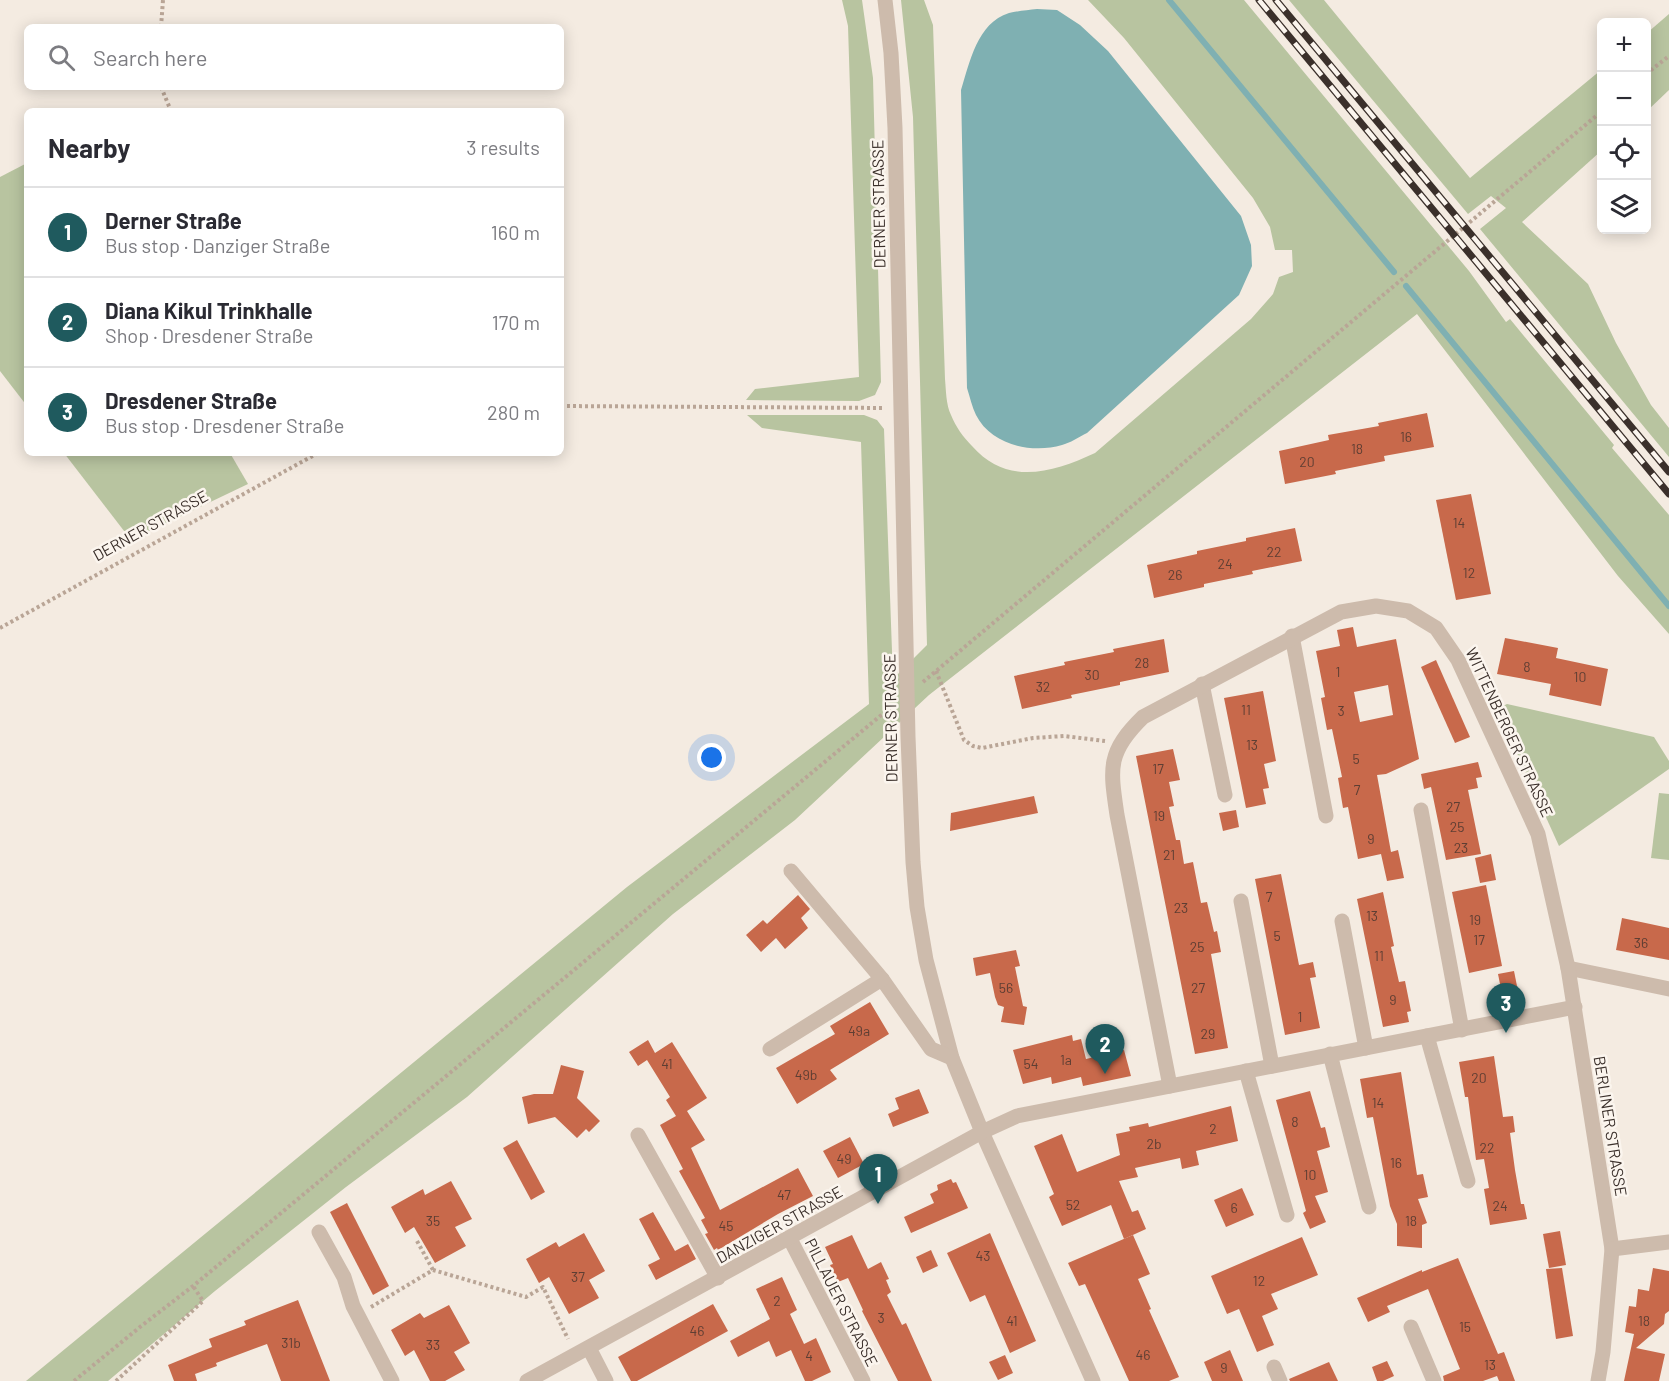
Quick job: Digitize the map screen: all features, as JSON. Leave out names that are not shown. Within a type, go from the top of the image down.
[{"type":"street","name":"DERNER STRASSE","points":[[885,0],[891,53],[895,128],[908,737],[917,908],[926,960],[952,1058],[982,1132],[1093,1381]]},
{"type":"street","name":"WITTENBERGER STRASSE","points":[[1170,1086],[1115,804],[1111,774],[1114,758],[1120,743],[1143,717],[1341,612],[1376,606],[1408,611],[1436,628],[1458,660],[1538,834],[1575,1007]]},
{"type":"street","points":[[1292,636],[1326,816]]},
{"type":"street","points":[[1202,684],[1224,795]]},
{"type":"street","points":[[1421,810],[1462,1030]]},
{"type":"street","points":[[790,871],[882,979],[931,1049],[952,1058]]},
{"type":"street","points":[[1241,901],[1272,1066]]},
{"type":"street","points":[[1342,921],[1366,1048]]},
{"type":"street","points":[[1568,968],[1669,989]]},
{"type":"street","points":[[770,1049],[882,979]]},
{"type":"street","name":"DANZIGER STRASSE","points":[[527,1381],[982,1132],[1017,1116],[1575,1007]]},
{"type":"street","name":"BERLINER STRASSE","points":[[1575,1007],[1612,1249],[1603,1352],[1598,1381]]},
{"type":"street","points":[[1426,1036],[1468,1181]]},
{"type":"street","points":[[1330,1054],[1370,1207]]},
{"type":"street","points":[[1246,1071],[1287,1215]]},
{"type":"street","name":"DANZIGER STRASSE","points":[[638,1135],[718,1278]]},
{"type":"street","points":[[319,1232],[344,1277],[352,1306],[392,1381]]},
{"type":"street","name":"PILLAUER STRASSE","points":[[789,1239],[863,1381]]},
{"type":"street","points":[[1612,1249],[1669,1242]]},
{"type":"street","points":[[1411,1327],[1434,1381]]},
{"type":"street","points":[[582,1352],[606,1381]]},
{"type":"path","points":[[161,24],[163,0]]},
{"type":"path","points":[[1649,72],[1669,56]]},
{"type":"path","points":[[162,90],[170,108]]},
{"type":"path","points":[[922,682],[1597,115]]},
{"type":"path","points":[[564,406],[901,408]]},
{"type":"path","name":"DERNER STRASSE","points":[[0,628],[313,456]]},
{"type":"path","points":[[936,671],[964,740],[973,746],[982,748],[1034,738],[1064,736],[1120,743]]},
{"type":"path","points":[[74,1381],[194,1286],[890,708]]},
{"type":"path","points":[[417,1242],[433,1270],[526,1297],[543,1287],[582,1352]]},
{"type":"path","points":[[357,1315],[433,1270]]},
{"type":"path","points":[[116,1381],[202,1301],[194,1286]]},
{"type":"green space","points":[[842,0],[862,0],[873,78],[881,382],[875,395],[859,401],[746,400],[755,389],[859,377],[848,26]]},
{"type":"green space","points":[[901,0],[924,0],[933,25],[947,402],[960,432],[986,459],[1000,467],[1030,472],[1063,466],[1095,453],[1251,319],[1273,294],[1279,277],[1293,272],[1292,250],[1275,250],[1270,227],[1253,198],[1124,38],[1088,0],[1244,0],[1469,271],[1506,322],[1510,319],[1614,445],[1612,448],[1669,515],[1669,634],[1618,576],[1417,314],[929,695],[795,820],[673,914],[467,1097],[346,1187],[215,1291],[108,1381],[26,1381],[627,887],[869,704],[861,442],[762,428],[747,415],[864,415],[877,420],[884,429],[893,679],[927,645],[913,117]]},
{"type":"green space","points":[[1289,0],[1324,0],[1470,178],[1597,73],[1597,155],[1522,222],[1588,284],[1616,343],[1651,405],[1669,428],[1669,457],[1480,229],[1506,208],[1491,196],[1468,214]]},
{"type":"green space","points":[[1669,14],[1669,90],[1651,107],[1651,72],[1651,30]]},
{"type":"green space","points":[[24,165],[24,402],[0,371],[0,177]]},
{"type":"green space","points":[[66,456],[232,456],[248,484],[131,540]]},
{"type":"green space","points":[[1507,704],[1654,737],[1669,761],[1669,769],[1559,846],[1497,709]]},
{"type":"green space","points":[[1659,793],[1669,794],[1669,860],[1651,858]]},
{"type":"water","points":[[1037,9],[1057,10],[1080,25],[1108,51],[1241,216],[1251,245],[1252,266],[1239,295],[1087,433],[1065,444],[1050,448],[1013,445],[992,434],[976,415],[967,388],[961,90],[976,45],[989,25],[1009,13]]},
{"type":"building","points":[[1427,413],[1434,447],[1384,456],[1385,461],[1285,484],[1279,451],[1329,440],[1328,435],[1379,426],[1378,423]]},
{"type":"building","points":[[1471,494],[1491,594],[1456,600],[1436,500]]},
{"type":"building","points":[[1295,528],[1302,561],[1252,571],[1253,574],[1204,584],[1204,587],[1154,598],[1147,565],[1197,554],[1197,551],[1246,541],[1246,538]]},
{"type":"building","points":[[1353,627],[1357,647],[1396,639],[1419,759],[1386,774],[1377,775],[1391,852],[1398,850],[1404,878],[1387,881],[1381,854],[1358,859],[1348,807],[1343,808],[1338,778],[1342,777],[1332,729],[1327,730],[1321,698],[1325,697],[1316,651],[1340,646],[1337,630]],"holes":[[[1388,685],[1393,715],[1360,722],[1354,692]]]},
{"type":"building","points":[[1505,638],[1558,648],[1556,658],[1608,669],[1601,706],[1549,695],[1551,684],[1497,674]]},
{"type":"building","points":[[1164,639],[1169,672],[1120,682],[1120,685],[1071,695],[1072,698],[1022,709],[1014,676],[1065,665],[1064,662],[1114,652],[1113,649]]},
{"type":"building","points":[[1436,660],[1470,737],[1455,743],[1421,667]]},
{"type":"building","points":[[1263,691],[1276,761],[1264,764],[1269,788],[1263,789],[1266,804],[1246,808],[1224,698]]},
{"type":"building","points":[[1173,749],[1180,780],[1169,782],[1174,806],[1169,807],[1176,840],[1180,840],[1184,864],[1193,862],[1201,903],[1207,902],[1214,932],[1217,931],[1221,952],[1211,954],[1228,1048],[1195,1054],[1136,756]]},
{"type":"building","points":[[1478,762],[1482,777],[1476,778],[1478,788],[1468,790],[1481,854],[1446,860],[1431,787],[1424,789],[1421,774]]},
{"type":"building","points":[[1034,796],[1038,813],[950,831],[951,813]]},
{"type":"building","points":[[1236,810],[1239,827],[1223,831],[1219,813]]},
{"type":"building","points":[[1491,854],[1496,880],[1480,883],[1475,858]]},
{"type":"building","points":[[1281,874],[1299,965],[1313,962],[1316,977],[1310,978],[1320,1028],[1285,1035],[1255,879]]},
{"type":"building","points":[[1486,885],[1502,966],[1469,973],[1452,892]]},
{"type":"building","points":[[1383,892],[1399,982],[1405,981],[1411,1011],[1407,1012],[1409,1022],[1383,1027],[1357,899]]},
{"type":"building","points":[[798,895],[810,909],[801,918],[808,928],[785,949],[776,938],[761,952],[746,935],[763,920],[767,924]]},
{"type":"building","points":[[1622,918],[1669,928],[1669,960],[1616,950]]},
{"type":"building","points":[[1016,950],[1020,966],[1015,967],[1023,1006],[1027,1007],[1024,1025],[1001,1022],[1004,1007],[998,1005],[990,973],[976,976],[973,958]]},
{"type":"building","points":[[1514,971],[1519,996],[1503,999],[1498,974]]},
{"type":"building","points":[[870,1002],[889,1034],[830,1070],[837,1079],[797,1104],[776,1068],[835,1034],[830,1026]]},
{"type":"building","points":[[1072,1035],[1073,1041],[1081,1039],[1086,1059],[1124,1050],[1131,1076],[1083,1086],[1081,1077],[1052,1084],[1051,1077],[1023,1084],[1013,1050]]},
{"type":"building","points":[[648,1040],[655,1053],[672,1042],[707,1098],[687,1111],[705,1140],[691,1148],[720,1210],[798,1168],[813,1196],[718,1250],[717,1248],[714,1250],[705,1234],[708,1233],[701,1220],[705,1218],[679,1171],[683,1169],[660,1125],[676,1116],[666,1100],[670,1097],[647,1060],[638,1066],[629,1052]]},
{"type":"building","points":[[1494,1056],[1503,1117],[1513,1116],[1515,1132],[1510,1133],[1515,1170],[1521,1204],[1524,1204],[1527,1219],[1490,1225],[1484,1189],[1489,1188],[1484,1159],[1476,1160],[1468,1097],[1465,1097],[1459,1062]]},
{"type":"building","points":[[561,1065],[584,1071],[577,1098],[600,1121],[589,1132],[586,1129],[577,1138],[555,1117],[528,1124],[522,1097],[534,1094],[553,1094]]},
{"type":"building","points":[[1401,1072],[1417,1175],[1423,1174],[1428,1197],[1418,1199],[1427,1223],[1422,1225],[1422,1248],[1397,1246],[1397,1224],[1390,1206],[1373,1117],[1367,1118],[1360,1079]]},
{"type":"building","points":[[919,1089],[929,1113],[893,1127],[888,1114],[899,1109],[895,1098]]},
{"type":"building","points":[[1310,1091],[1321,1128],[1325,1127],[1330,1147],[1317,1151],[1328,1192],[1315,1196],[1326,1222],[1310,1229],[1303,1213],[1306,1211],[1276,1100]]},
{"type":"building","points":[[1231,1106],[1238,1141],[1196,1151],[1199,1165],[1182,1169],[1180,1158],[1135,1168],[1138,1177],[1119,1181],[1132,1212],[1138,1210],[1146,1229],[1124,1239],[1111,1205],[1062,1226],[1049,1197],[1054,1194],[1034,1146],[1062,1134],[1077,1172],[1120,1155],[1116,1134],[1130,1131],[1129,1127],[1148,1123],[1149,1127]]},
{"type":"building","points":[[850,1137],[864,1164],[838,1178],[823,1151]]},
{"type":"building","points":[[517,1140],[545,1192],[531,1200],[503,1148]]},
{"type":"building","points":[[951,1179],[953,1183],[956,1182],[968,1208],[911,1233],[904,1217],[934,1203],[930,1194],[938,1190],[937,1185]]},
{"type":"building","points":[[451,1181],[472,1219],[455,1227],[466,1246],[435,1263],[414,1227],[405,1233],[391,1207],[423,1189],[425,1195]]},
{"type":"building","points":[[1242,1188],[1254,1215],[1226,1227],[1214,1200]]},
{"type":"building","points":[[347,1203],[389,1286],[373,1295],[330,1212]]},
{"type":"building","points":[[653,1212],[675,1251],[688,1244],[696,1259],[656,1280],[648,1265],[660,1259],[639,1219]]},
{"type":"building","points":[[1560,1231],[1566,1265],[1549,1268],[1543,1234]]},
{"type":"building","points":[[584,1233],[605,1271],[589,1280],[599,1298],[569,1314],[549,1277],[539,1283],[526,1259],[556,1242],[559,1247]]},
{"type":"building","points":[[990,1233],[1036,1341],[1010,1353],[985,1295],[970,1302],[947,1253]]},
{"type":"building","points":[[852,1235],[868,1269],[881,1262],[889,1279],[886,1280],[891,1292],[887,1295],[902,1325],[906,1323],[932,1381],[898,1381],[862,1311],[848,1278],[838,1282],[825,1247]]},
{"type":"building","points":[[1133,1235],[1150,1274],[1138,1279],[1151,1309],[1149,1310],[1179,1377],[1169,1381],[1129,1381],[1085,1284],[1079,1286],[1068,1263]]},
{"type":"building","points":[[1302,1237],[1318,1275],[1271,1294],[1278,1309],[1262,1316],[1274,1345],[1257,1352],[1239,1309],[1227,1314],[1211,1276]]},
{"type":"building","points":[[931,1250],[938,1266],[923,1273],[916,1257]]},
{"type":"building","points":[[1458,1258],[1498,1354],[1504,1352],[1515,1381],[1499,1381],[1497,1376],[1483,1381],[1444,1381],[1443,1376],[1460,1369],[1428,1289],[1387,1306],[1390,1312],[1368,1322],[1357,1298],[1422,1270],[1422,1272]]},
{"type":"building","points":[[1562,1268],[1573,1336],[1556,1339],[1546,1269]]},
{"type":"building","points":[[1653,1268],[1669,1271],[1669,1311],[1665,1314],[1664,1324],[1636,1348],[1665,1354],[1659,1381],[1624,1381],[1634,1334],[1625,1332],[1629,1306],[1636,1307],[1638,1289],[1649,1291]]},
{"type":"building","points":[[782,1277],[797,1310],[790,1314],[804,1344],[816,1338],[831,1372],[812,1381],[805,1381],[791,1350],[776,1357],[769,1341],[738,1357],[730,1341],[770,1319],[756,1289]]},
{"type":"building","points":[[298,1300],[330,1381],[281,1381],[267,1344],[216,1363],[217,1366],[195,1374],[197,1381],[174,1381],[168,1365],[212,1347],[209,1339],[246,1325],[244,1321]]},
{"type":"building","points":[[713,1304],[728,1331],[637,1381],[631,1381],[618,1357]]},
{"type":"building","points":[[449,1305],[470,1343],[454,1352],[465,1370],[445,1381],[430,1381],[414,1350],[405,1356],[391,1330],[420,1313],[424,1318]]},
{"type":"building","points":[[1230,1350],[1243,1381],[1212,1381],[1204,1362]]},
{"type":"building","points":[[1005,1355],[1013,1373],[998,1380],[989,1362]]},
{"type":"building","points":[[1387,1361],[1394,1376],[1377,1381],[1372,1367]]},
{"type":"building","points":[[1329,1362],[1338,1381],[1290,1381],[1289,1379]]},
{"type":"waterway","points":[[1169,0],[1394,272]]},
{"type":"waterway","points":[[1406,286],[1669,606]]},
{"type":"railway","points":[[1259,0],[1669,494]]},
{"type":"railway","points":[[1276,0],[1669,472]]},
{"type":"place","name":"Dresdener Straße","points":[[1506,1033]]},
{"type":"place","name":"Diana Kikul Trinkhalle","points":[[1105,1074]]},
{"type":"place","name":"Derner Straße","points":[[878,1204]]}]
